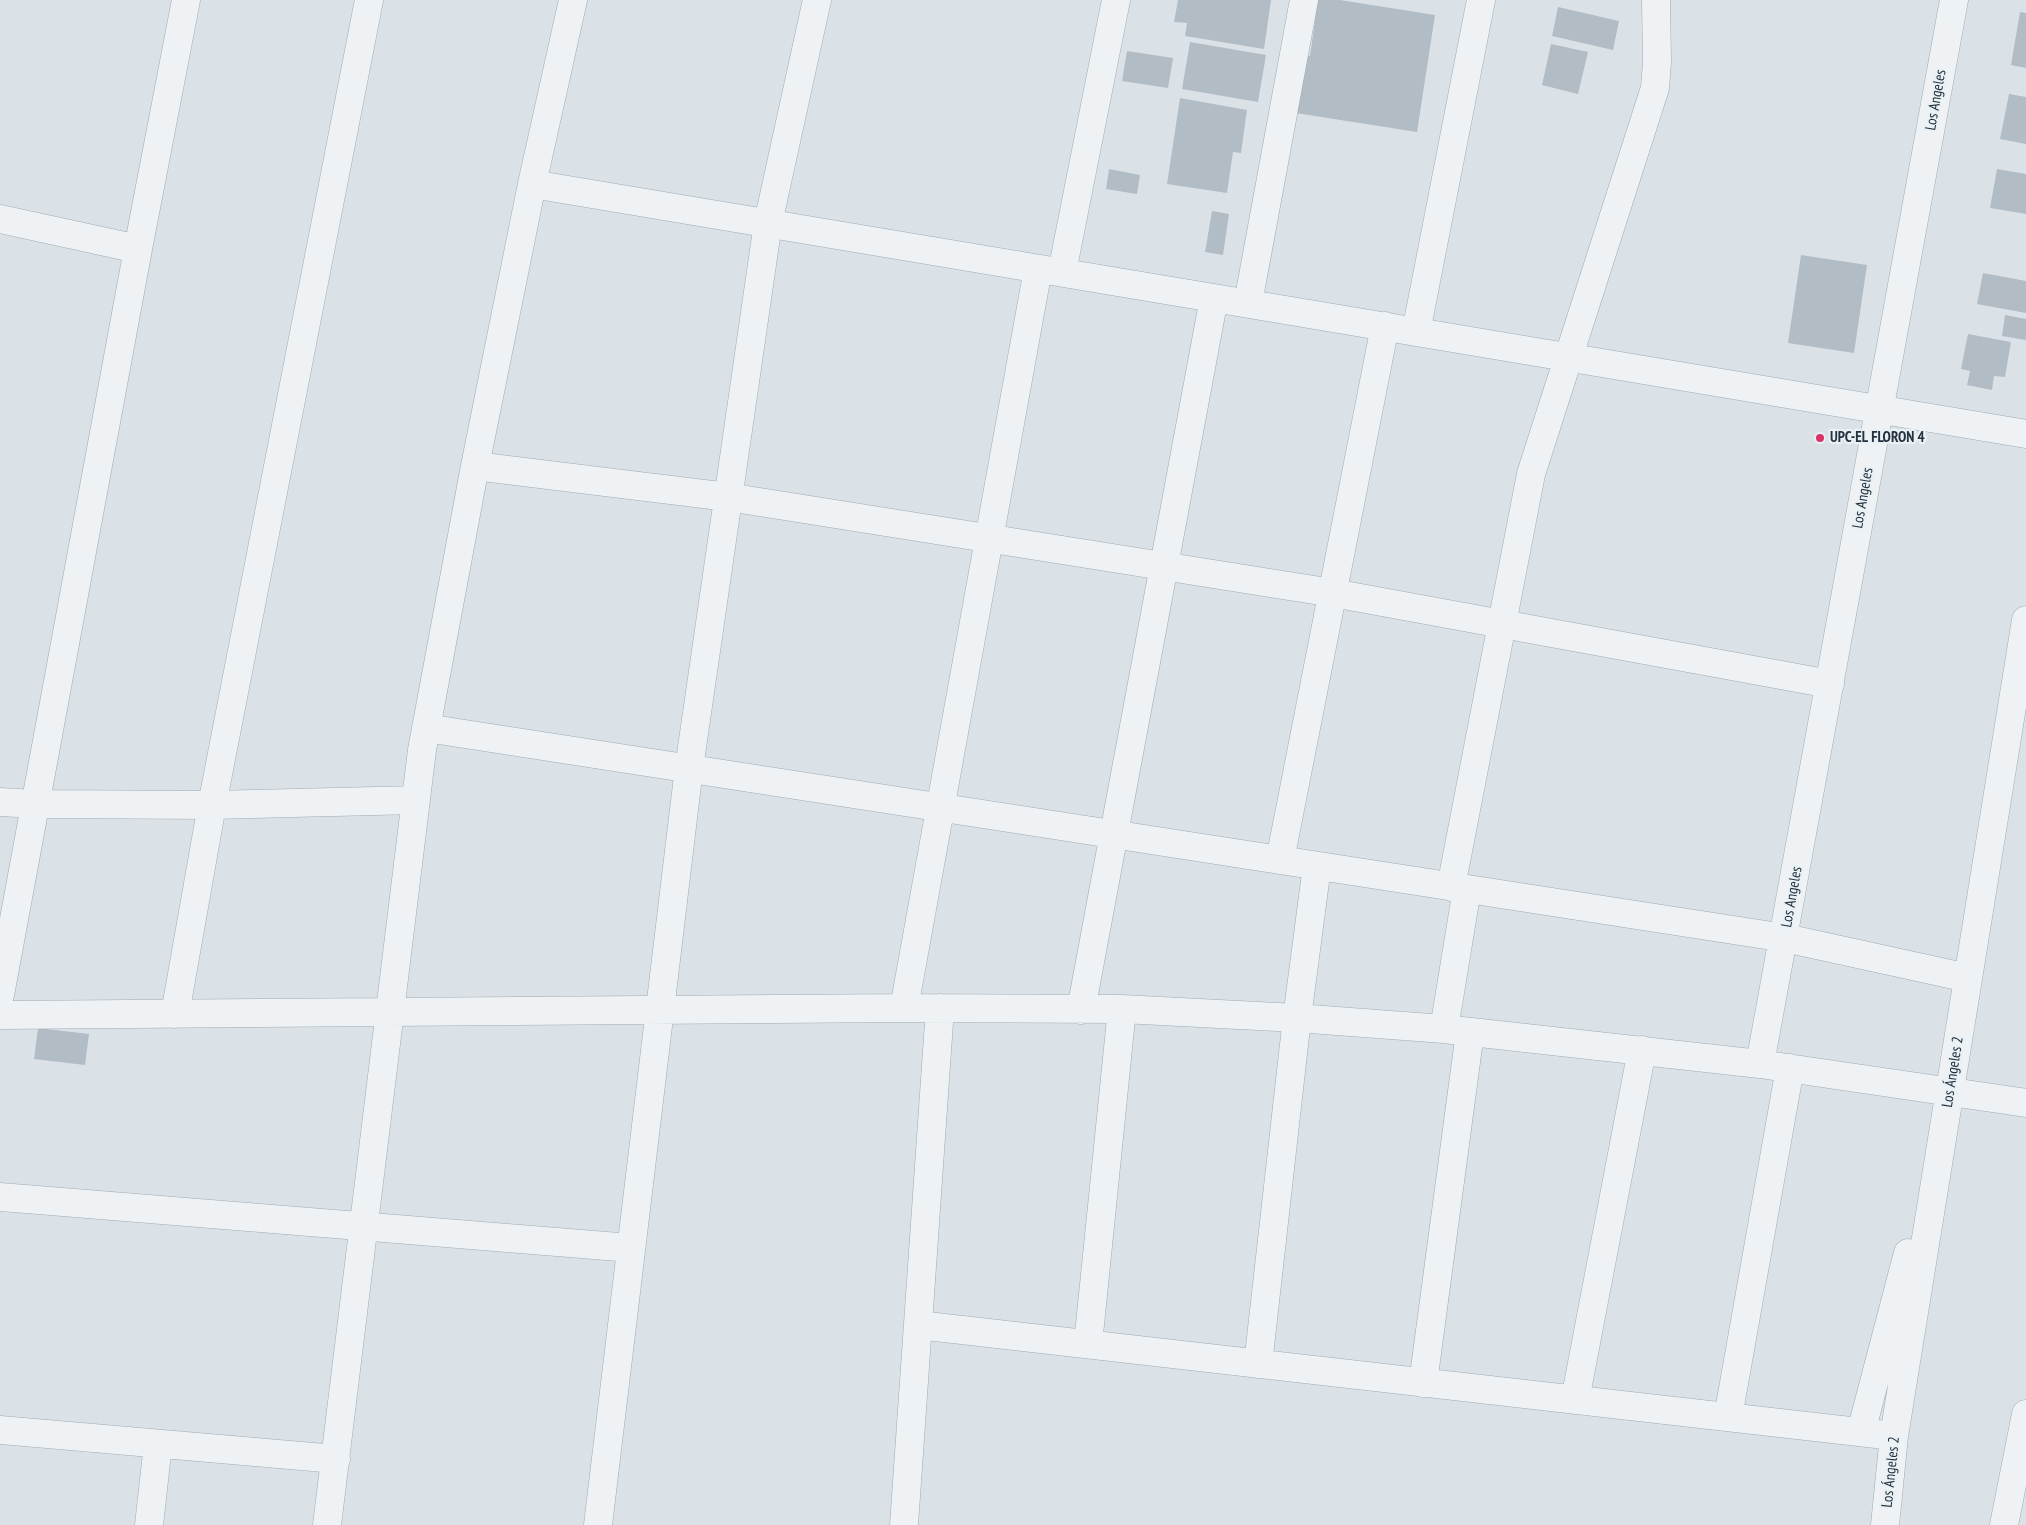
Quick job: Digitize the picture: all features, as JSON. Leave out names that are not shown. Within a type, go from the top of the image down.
[{"type":"street","points":[[0,995],[34,804],[186,0]]},
{"type":"street","points":[[175,1014],[212,805],[369,0]]},
{"type":"street","points":[[327,1525],[426,728],[475,466],[532,184],[573,0]]},
{"type":"street","points":[[598,1525],[689,768],[768,223],[817,0]]},
{"type":"street","points":[[904,1008],[990,538],[1050,270],[1116,0]]},
{"type":"street","points":[[1248,303],[1304,0]]},
{"type":"street","points":[[1416,332],[1481,0]]},
{"type":"street","points":[[1423,1383],[1457,1030],[1459,888],[1502,624],[1531,474],[1655,88],[1658,62],[1656,0]]},
{"type":"street","name":"Los Angeles","points":[[1760,1064],[1785,938],[1954,0]]},
{"type":"street","points":[[532,184],[2026,434]]},
{"type":"street","points":[[0,219],[138,249]]},
{"type":"street","points":[[1081,1010],[1214,298]]},
{"type":"street","points":[[1280,860],[1385,326]]},
{"type":"street","points":[[475,466],[728,497],[1333,593],[1830,684]]},
{"type":"street","name":"Los Ángeles 2","points":[[1885,1525],[1894,1436],[2026,620]]},
{"type":"street","points":[[426,728],[1785,938],[1968,978]]},
{"type":"street","points":[[0,802],[34,804],[212,805],[416,800]]},
{"type":"street","points":[[1258,1364],[1297,1018],[1317,866]]},
{"type":"street","points":[[0,1015],[904,1008],[1122,1009],[1297,1018],[1457,1030],[1760,1064],[1949,1097],[2026,1103]]},
{"type":"street","points":[[904,1525],[940,1008]]},
{"type":"street","points":[[1088,1344],[1122,1009]]},
{"type":"street","points":[[1575,1400],[1642,1050]]},
{"type":"street","points":[[1728,1417],[1790,1068]]},
{"type":"street","points":[[1861,1432],[1949,1097]]},
{"type":"street","points":[[0,1197],[631,1248]]},
{"type":"street","points":[[918,1325],[1894,1436]]},
{"type":"street","points":[[2004,1525],[2026,1414]]},
{"type":"street","points":[[0,1430],[336,1459]]},
{"type":"street","points":[[149,1525],[158,1444]]},
{"type":"building","points":[[1178,0],[1271,0],[1264,49],[1185,36],[1187,23],[1174,22]]},
{"type":"building","points":[[1318,0],[1340,0],[1435,15],[1417,132],[1283,111],[1292,53],[1310,56]]},
{"type":"building","points":[[1558,7],[1619,21],[1613,50],[1552,36]]},
{"type":"building","points":[[2020,12],[2026,13],[2026,68],[2011,65]]},
{"type":"building","points":[[1190,42],[1266,55],[1258,102],[1182,89]]},
{"type":"building","points":[[1551,44],[1588,52],[1578,94],[1542,85]]},
{"type":"building","points":[[1127,51],[1173,58],[1168,88],[1122,81]]},
{"type":"building","points":[[2009,94],[2026,97],[2026,144],[2000,139]]},
{"type":"building","points":[[1180,98],[1247,110],[1241,153],[1233,152],[1227,193],[1167,184]]},
{"type":"building","points":[[1109,169],[1140,175],[1137,194],[1106,189]]},
{"type":"building","points":[[1997,169],[2026,174],[2026,214],[1990,208]]},
{"type":"building","points":[[1212,211],[1229,214],[1223,255],[1205,252]]},
{"type":"building","points":[[1801,255],[1867,265],[1854,353],[1788,343]]},
{"type":"building","points":[[1983,273],[2026,281],[2026,313],[1977,304]]},
{"type":"building","points":[[2005,315],[2026,319],[2026,340],[2002,336]]},
{"type":"building","points":[[1968,334],[2011,342],[2005,377],[1994,376],[1992,390],[1967,385],[1970,371],[1961,369]]},
{"type":"building","points":[[38,1028],[89,1034],[85,1065],[34,1059]]},
{"type":"place","name":"UPC-EL FLORON 4","points":[[1820,438]]}]
